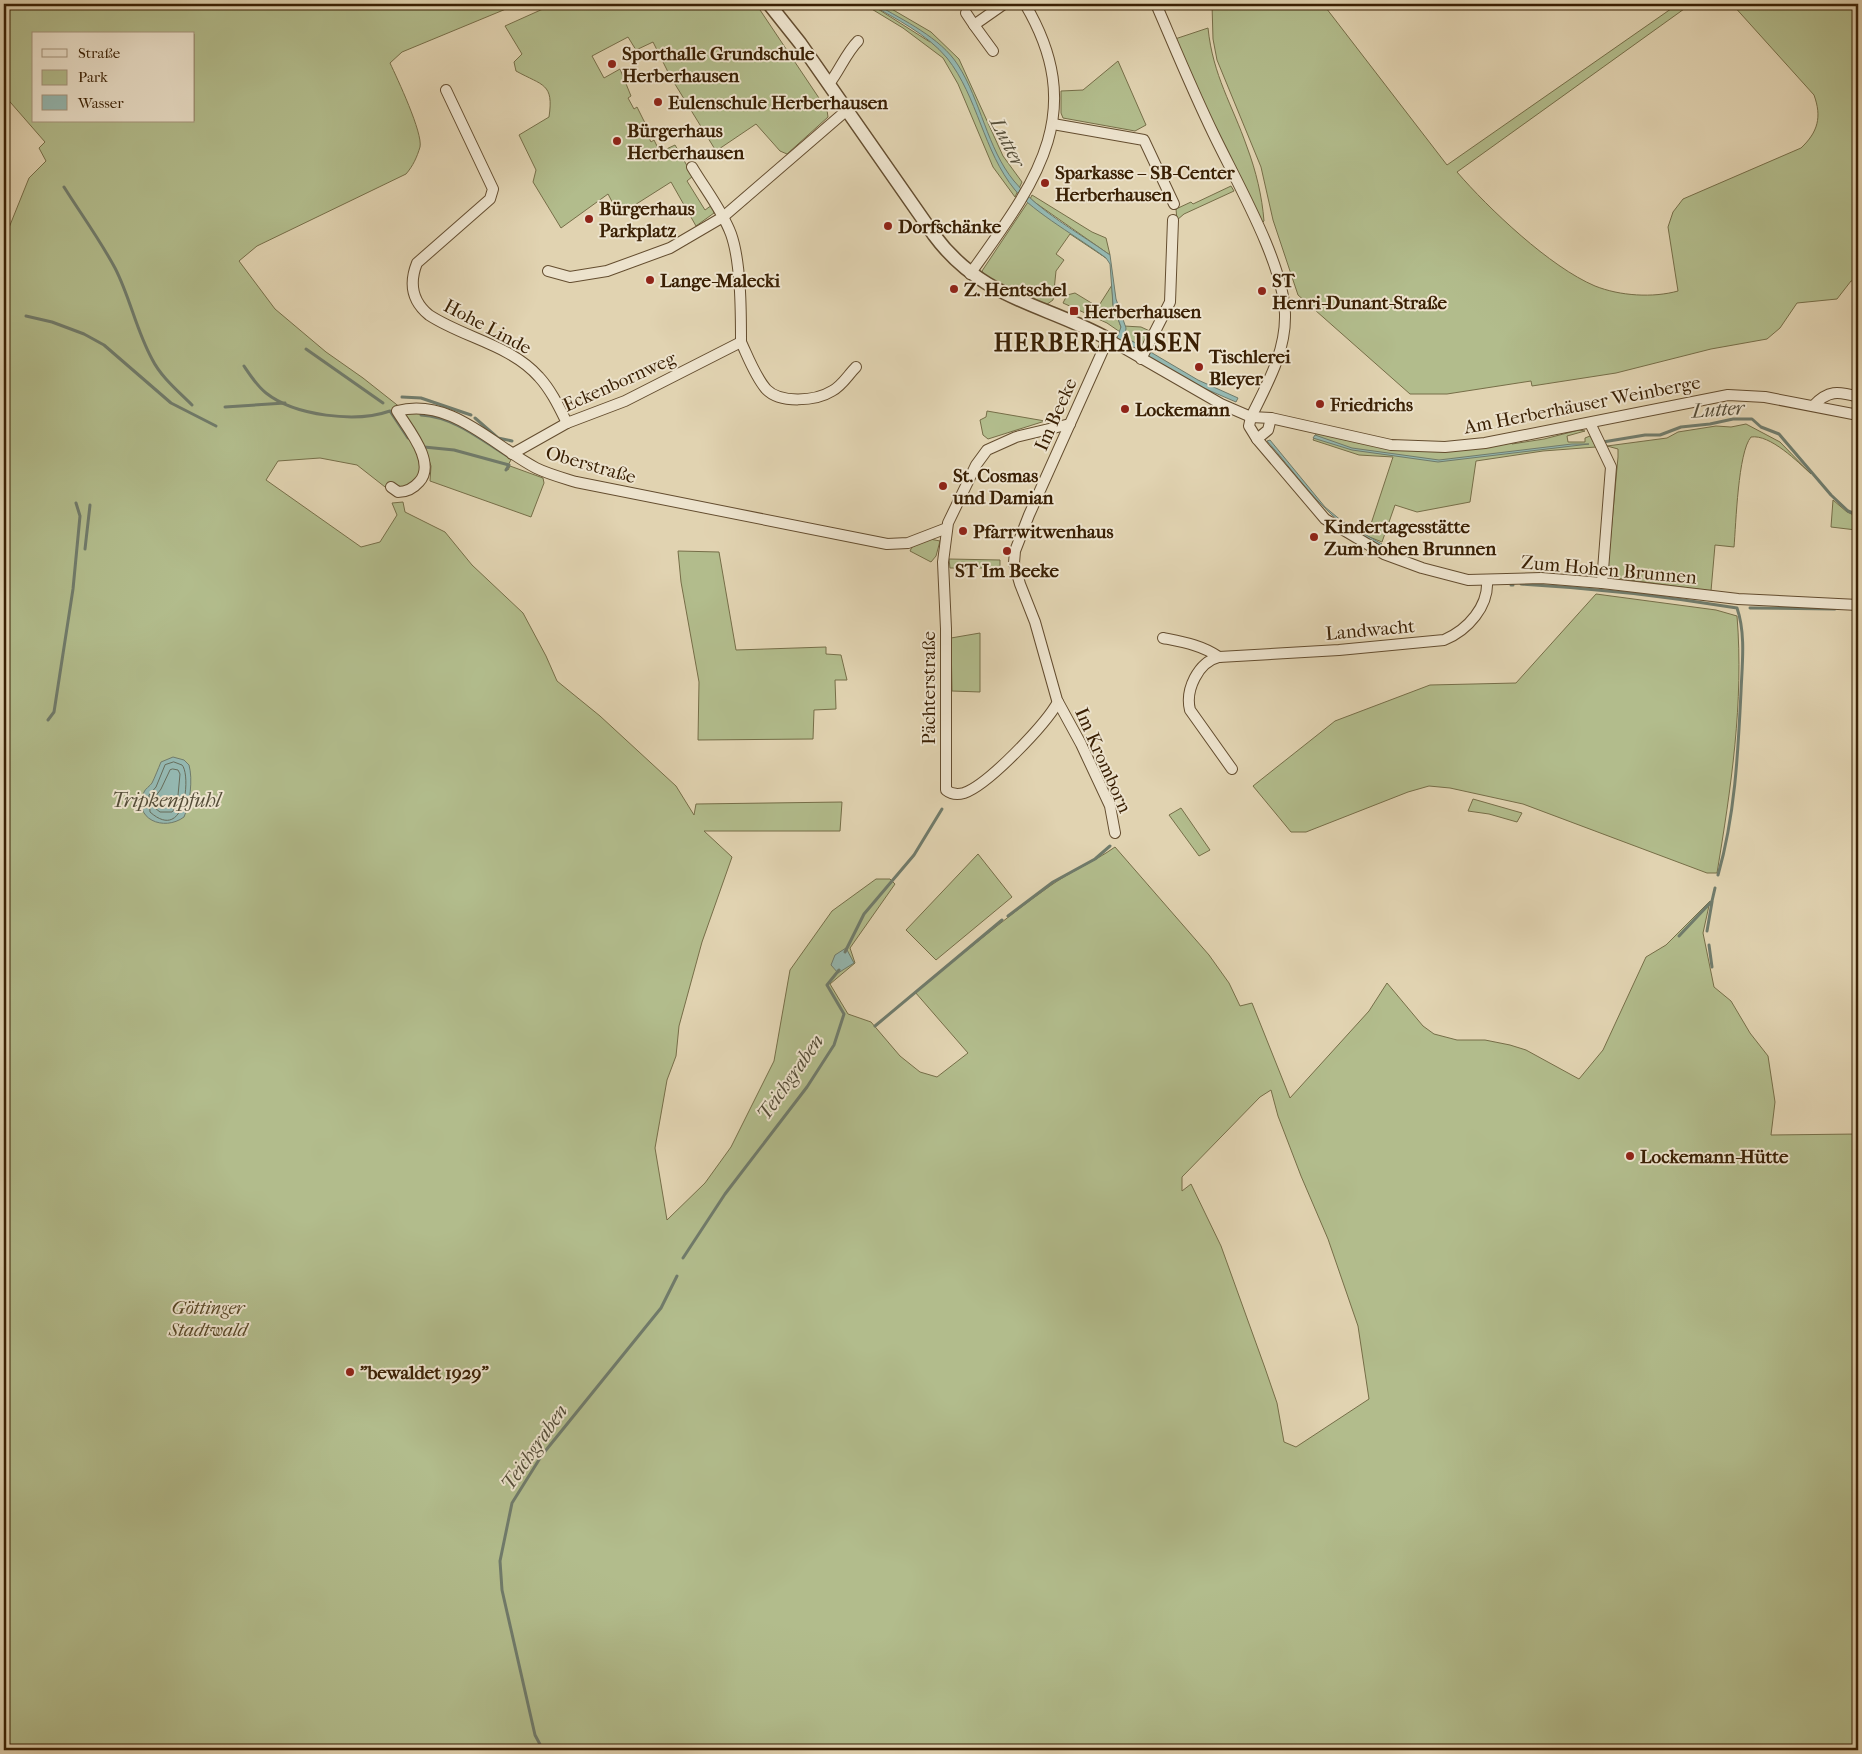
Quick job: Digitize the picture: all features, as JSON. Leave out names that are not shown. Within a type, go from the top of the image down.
[{"type":"street","points":[[768,4],[829,84],[943,247],[970,274],[1004,294],[1079,322],[1108,339]]},
{"type":"street","points":[[974,25],[1004,4]]},
{"type":"street","points":[[970,274],[1018,206],[1027,190],[1039,166],[1053,124],[1054,89],[1050,62],[1042,38],[1025,4]]},
{"type":"street","points":[[1156,4],[1198,103],[1257,225],[1282,292],[1285,322],[1280,353],[1251,416]]},
{"type":"street","points":[[966,13],[993,51]]},
{"type":"street","points":[[829,84],[842,67],[851,48],[858,41]]},
{"type":"street","name":"Hohe Linde","points":[[446,90],[493,189],[490,199],[417,263],[412,275],[412,290],[419,305],[429,315],[511,355],[529,367],[547,386],[567,423]]},
{"type":"street","points":[[548,271],[570,277],[606,271],[633,263],[670,248],[723,217],[847,110]]},
{"type":"street","points":[[1053,124],[1144,140],[1174,204]]},
{"type":"street","points":[[692,167],[723,217],[732,237],[741,342],[766,389],[775,396],[784,398],[826,394],[839,386],[856,367]]},
{"type":"street","points":[[1144,354],[1170,302],[1173,220]]},
{"type":"street","name":"Am Herberhäuser Weinberge","points":[[1108,339],[1144,354],[1221,404],[1251,416],[1272,418],[1390,445],[1432,447],[1485,443],[1728,395],[1765,396],[1858,416]]},
{"type":"street","name":"Im Beeke","points":[[1058,702],[1035,622],[1016,574],[1015,556],[1029,516],[1108,339]]},
{"type":"street","name":"Eckenbornweg","points":[[512,454],[567,423],[625,402],[741,342]]},
{"type":"street","points":[[1813,406],[1826,394],[1841,393],[1858,397]]},
{"type":"street","name":"Oberstraße","points":[[391,487],[398,492],[412,488],[422,479],[425,470],[422,452],[398,411],[431,409],[452,416],[537,468],[576,482],[757,520],[899,545],[947,528]]},
{"type":"street","name":"Zum Hohen Brunnen","points":[[1251,416],[1249,426],[1257,439],[1289,474],[1312,506],[1325,519],[1362,543],[1384,554],[1422,568],[1468,580],[1528,578],[1602,583],[1738,599],[1858,605]]},
{"type":"street","points":[[1257,439],[1268,430],[1272,418]]},
{"type":"street","points":[[1590,423],[1611,467],[1602,583]]},
{"type":"street","points":[[947,528],[976,464],[987,450],[1005,441],[1070,424]]},
{"type":"street","name":"Pächterstraße","points":[[947,528],[944,569],[945,786],[949,792],[961,794],[972,788],[999,766],[1038,730],[1058,702]]},
{"type":"street","name":"Landwacht","points":[[1219,657],[1339,650],[1444,640],[1458,634],[1485,603],[1488,580]]},
{"type":"street","points":[[1163,638],[1194,644],[1210,650],[1219,657]]},
{"type":"street","points":[[1219,657],[1209,660],[1201,669],[1189,690],[1187,699],[1190,710],[1232,769]]},
{"type":"street","name":"Im Kromborn","points":[[1058,702],[1078,738],[1110,806],[1115,833]]},
{"type":"green space","name":"Göttinger Stadtwald","points":[[4,4],[518,4],[402,52],[390,63],[409,105],[420,140],[418,154],[406,174],[257,246],[239,261],[275,309],[326,352],[401,408],[420,411],[462,424],[512,458],[506,469],[508,470],[510,466],[543,478],[544,483],[531,517],[430,481],[431,466],[425,449],[418,479],[394,494],[357,465],[320,458],[278,461],[266,480],[361,547],[380,542],[397,515],[392,503],[403,502],[405,512],[445,532],[472,565],[523,613],[557,681],[600,716],[676,786],[694,815],[696,804],[842,802],[840,831],[704,831],[732,857],[702,942],[679,1026],[676,1056],[667,1080],[655,1148],[667,1220],[705,1183],[731,1147],[774,1061],[790,970],[832,911],[876,879],[890,879],[895,884],[850,948],[855,963],[830,984],[848,1014],[871,1022],[900,1056],[920,1072],[937,1077],[968,1053],[915,992],[1033,899],[1058,881],[1115,847],[1209,955],[1229,983],[1240,1006],[1252,1003],[1290,1098],[1369,1011],[1387,983],[1423,1026],[1434,1034],[1457,1040],[1485,1040],[1510,1045],[1526,1050],[1579,1079],[1603,1050],[1646,957],[1666,945],[1710,901],[1703,933],[1714,987],[1731,1001],[1750,1033],[1768,1056],[1775,1102],[1771,1135],[1858,1134],[1858,1750],[4,1750],[4,240],[29,178],[46,161],[39,148],[45,142],[4,95]],"holes":[[[1271,1090],[1278,1116],[1328,1239],[1358,1326],[1369,1399],[1296,1447],[1284,1442],[1277,1403],[1221,1246],[1191,1184],[1182,1191],[1182,1177],[1260,1097]]]},
{"type":"green space","points":[[554,4],[756,4],[827,110],[828,117],[787,154],[780,151],[756,124],[716,151],[670,76],[653,42],[636,50],[628,37],[592,56],[604,78],[620,69],[631,96],[628,98],[634,109],[637,107],[648,129],[645,130],[651,142],[654,140],[660,152],[675,145],[693,176],[687,181],[705,210],[712,205],[714,213],[696,226],[671,182],[619,215],[608,194],[561,228],[533,182],[536,170],[519,135],[549,117],[550,98],[548,91],[540,83],[516,71],[514,62],[522,54],[505,26]]},
{"type":"green space","points":[[870,4],[930,42],[933,40],[876,4],[883,4],[931,32],[959,59],[1003,156],[1022,182],[1015,197],[993,167],[958,84],[943,58],[903,28],[870,8]]},
{"type":"green space","points":[[1212,4],[1323,4],[1447,165],[1678,4],[1691,4],[1457,172],[1521,236],[1577,277],[1595,286],[1615,292],[1636,295],[1658,295],[1678,291],[1668,227],[1673,212],[1683,199],[1801,148],[1815,130],[1817,124],[1818,110],[1814,95],[1732,4],[1858,4],[1858,280],[1851,281],[1837,299],[1797,303],[1780,328],[1767,339],[1711,349],[1616,373],[1532,386],[1531,381],[1447,394],[1410,394],[1298,295],[1273,220],[1261,167],[1217,60],[1213,39]]},
{"type":"green space","points":[[1208,28],[1214,61],[1256,174],[1263,212],[1264,221],[1262,223],[1194,83],[1175,39]]},
{"type":"green space","points":[[1118,61],[1146,125],[1135,131],[1063,118],[1061,113],[1061,91],[1083,90]]},
{"type":"green space","points":[[1231,186],[1234,191],[1184,214],[1177,220],[1176,209],[1191,202],[1193,204]]},
{"type":"green space","points":[[1032,195],[1092,232],[1106,238],[1110,255],[1030,199]]},
{"type":"green space","points":[[1028,202],[1106,258],[1070,234],[1056,254],[1064,260],[1056,271],[1053,300],[1046,305],[1012,292],[984,275],[982,271]]},
{"type":"green space","points":[[1112,285],[1113,305],[1121,327],[1120,332],[1107,323],[1063,303],[1067,295],[1075,293],[1098,307]]},
{"type":"green space","points":[[1124,326],[1141,327],[1152,332],[1144,348],[1125,337]]},
{"type":"green space","points":[[987,411],[1045,421],[988,439],[983,435],[980,420],[986,417]]},
{"type":"green space","points":[[1746,424],[1780,442],[1811,474],[1775,444],[1758,437],[1751,437],[1743,457],[1740,472],[1734,547],[1715,545],[1711,591],[1607,577],[1618,449],[1607,446],[1667,438],[1678,432],[1716,426],[1731,427]]},
{"type":"green space","points":[[1579,430],[1585,431],[1567,436],[1568,442],[1585,442],[1585,438],[1590,436],[1596,447],[1543,451],[1476,461],[1470,502],[1417,512],[1395,505],[1382,542],[1367,536],[1393,457],[1359,455],[1313,440],[1317,432],[1381,447],[1512,441],[1512,444],[1544,439]]},
{"type":"green space","points":[[1833,500],[1847,512],[1858,517],[1858,536],[1855,537],[1856,530],[1831,527]]},
{"type":"green space","points":[[930,539],[940,541],[936,556],[931,562],[910,551],[912,547]]},
{"type":"green space","points":[[678,551],[719,552],[736,650],[826,647],[826,654],[841,655],[847,680],[835,680],[836,709],[814,710],[813,739],[698,740],[699,682],[681,582]]},
{"type":"green space","points":[[949,559],[1000,560],[1000,568],[950,568]]},
{"type":"green space","points":[[1596,594],[1716,610],[1737,616],[1739,680],[1735,745],[1717,873],[1707,873],[1523,804],[1450,788],[1429,786],[1408,792],[1306,832],[1291,832],[1253,786],[1335,721],[1430,685],[1516,683]]},
{"type":"green space","points":[[980,633],[980,692],[952,691],[951,638]]},
{"type":"green space","points":[[1473,799],[1522,813],[1517,822],[1489,814],[1468,811]]},
{"type":"green space","points":[[1181,808],[1210,850],[1199,856],[1169,815]]},
{"type":"green space","points":[[978,854],[1012,897],[936,960],[906,930]]},
{"type":"water","points":[[870,4],[876,4],[921,30],[942,46],[958,65],[966,79],[997,154],[1014,181],[1047,212],[1110,255],[1116,299],[1126,328],[1125,337],[1198,380],[1238,398],[1236,402],[1192,383],[1117,338],[1121,327],[1113,305],[1110,264],[1106,258],[1045,216],[1015,190],[995,158],[958,73],[947,58],[921,34]]},
{"type":"water","points":[[1315,435],[1352,448],[1439,460],[1572,444],[1589,444],[1438,462],[1352,450],[1313,438]]},
{"type":"water","points":[[1270,440],[1325,507],[1343,522],[1382,544],[1381,546],[1363,538],[1332,515],[1267,441]]},
{"type":"water","name":"Tripkenpfuhl","points":[[173,757],[184,760],[189,765],[191,784],[188,805],[184,817],[168,823],[159,823],[146,816],[142,809],[141,801],[145,791],[152,783],[161,762]]},
{"type":"water","points":[[846,948],[854,963],[838,973],[831,965],[835,955]]},
{"type":"waterway","points":[[64,187],[115,268],[146,348],[156,366],[170,384],[192,405]]},
{"type":"waterway","points":[[26,316],[52,322],[84,334],[104,345],[171,403],[216,426]]},
{"type":"waterway","points":[[306,349],[383,403]]},
{"type":"waterway","points":[[244,366],[260,387],[278,401],[309,412],[343,417],[376,415],[390,411],[408,438]]},
{"type":"waterway","points":[[402,397],[421,398],[471,415]]},
{"type":"waterway","points":[[225,407],[285,403]]},
{"type":"waterway","points":[[421,415],[445,420],[467,430],[509,457]]},
{"type":"waterway","points":[[475,418],[498,438],[512,441]]},
{"type":"waterway","name":"Lutter","points":[[1603,442],[1645,435],[1660,435],[1681,427],[1733,419],[1752,419],[1761,427],[1779,434],[1831,495],[1848,511],[1858,515]]},
{"type":"waterway","points":[[424,447],[454,450],[509,465],[506,470]]},
{"type":"waterway","points":[[48,720],[54,712],[73,589],[80,516],[76,503]]},
{"type":"waterway","points":[[85,549],[90,505]]},
{"type":"waterway","points":[[1521,584],[1629,593],[1737,608],[1742,628],[1743,650],[1737,761],[1732,807],[1718,875]]},
{"type":"waterway","points":[[1750,608],[1835,609]]},
{"type":"waterway","name":"Teichgraben","points":[[845,952],[864,914],[914,855],[942,809]]},
{"type":"waterway","points":[[1008,916],[1053,882],[1095,859],[1110,846]]},
{"type":"waterway","points":[[1679,936],[1712,901],[1715,888]]},
{"type":"waterway","points":[[1707,931],[1712,902]]},
{"type":"waterway","points":[[875,1026],[1002,920]]},
{"type":"waterway","points":[[1709,945],[1712,967]]},
{"type":"waterway","name":"Teichgraben","points":[[683,1258],[725,1194],[807,1087],[834,1045],[844,1014],[827,985],[839,970]]},
{"type":"waterway","name":"Teichgraben","points":[[543,1750],[535,1735],[502,1590],[500,1561],[512,1503],[542,1455],[661,1308],[677,1276]]},
{"type":"place","name":"Sporthalle Grundschule Herberhausen","points":[[612,64]]},
{"type":"place","name":"Eulenschule Herberhausen","points":[[658,102]]},
{"type":"place","name":"Bürgerhaus Herberhausen","points":[[617,141]]},
{"type":"place","name":"Sparkasse – SB-Center Herberhausen","points":[[1045,183]]},
{"type":"place","name":"Bürgerhaus Parkplatz","points":[[589,219]]},
{"type":"place","name":"Dorfschänke","points":[[888,226]]},
{"type":"place","name":"Lange-Malecki","points":[[650,280]]},
{"type":"place","name":"Z. Hentschel","points":[[954,289]]},
{"type":"place","name":"ST Henri-Dunant-Straße","points":[[1262,291]]},
{"type":"place","name":"Herberhausen","points":[[1074,311]]},
{"type":"place","name":"Tischlerei Bleyer","points":[[1199,367]]},
{"type":"place","name":"Friedrichs","points":[[1320,404]]},
{"type":"place","name":"Lockemann","points":[[1125,409]]},
{"type":"place","name":"St. Cosmas und Damian","points":[[943,486]]},
{"type":"place","name":"Pfarrwitwenhaus","points":[[963,531]]},
{"type":"place","name":"Kindertagesstätte Zum hohen Brunnen","points":[[1314,537]]},
{"type":"place","name":"ST Im Beeke","points":[[1007,551]]},
{"type":"place","name":"Lockemann-Hütte","points":[[1630,1156]]},
{"type":"place","name":"\"bewaldet 1929\"","points":[[350,1372]]},
{"type":"district","name":"HERBERHAUSEN","points":[[1098,343]]}]
